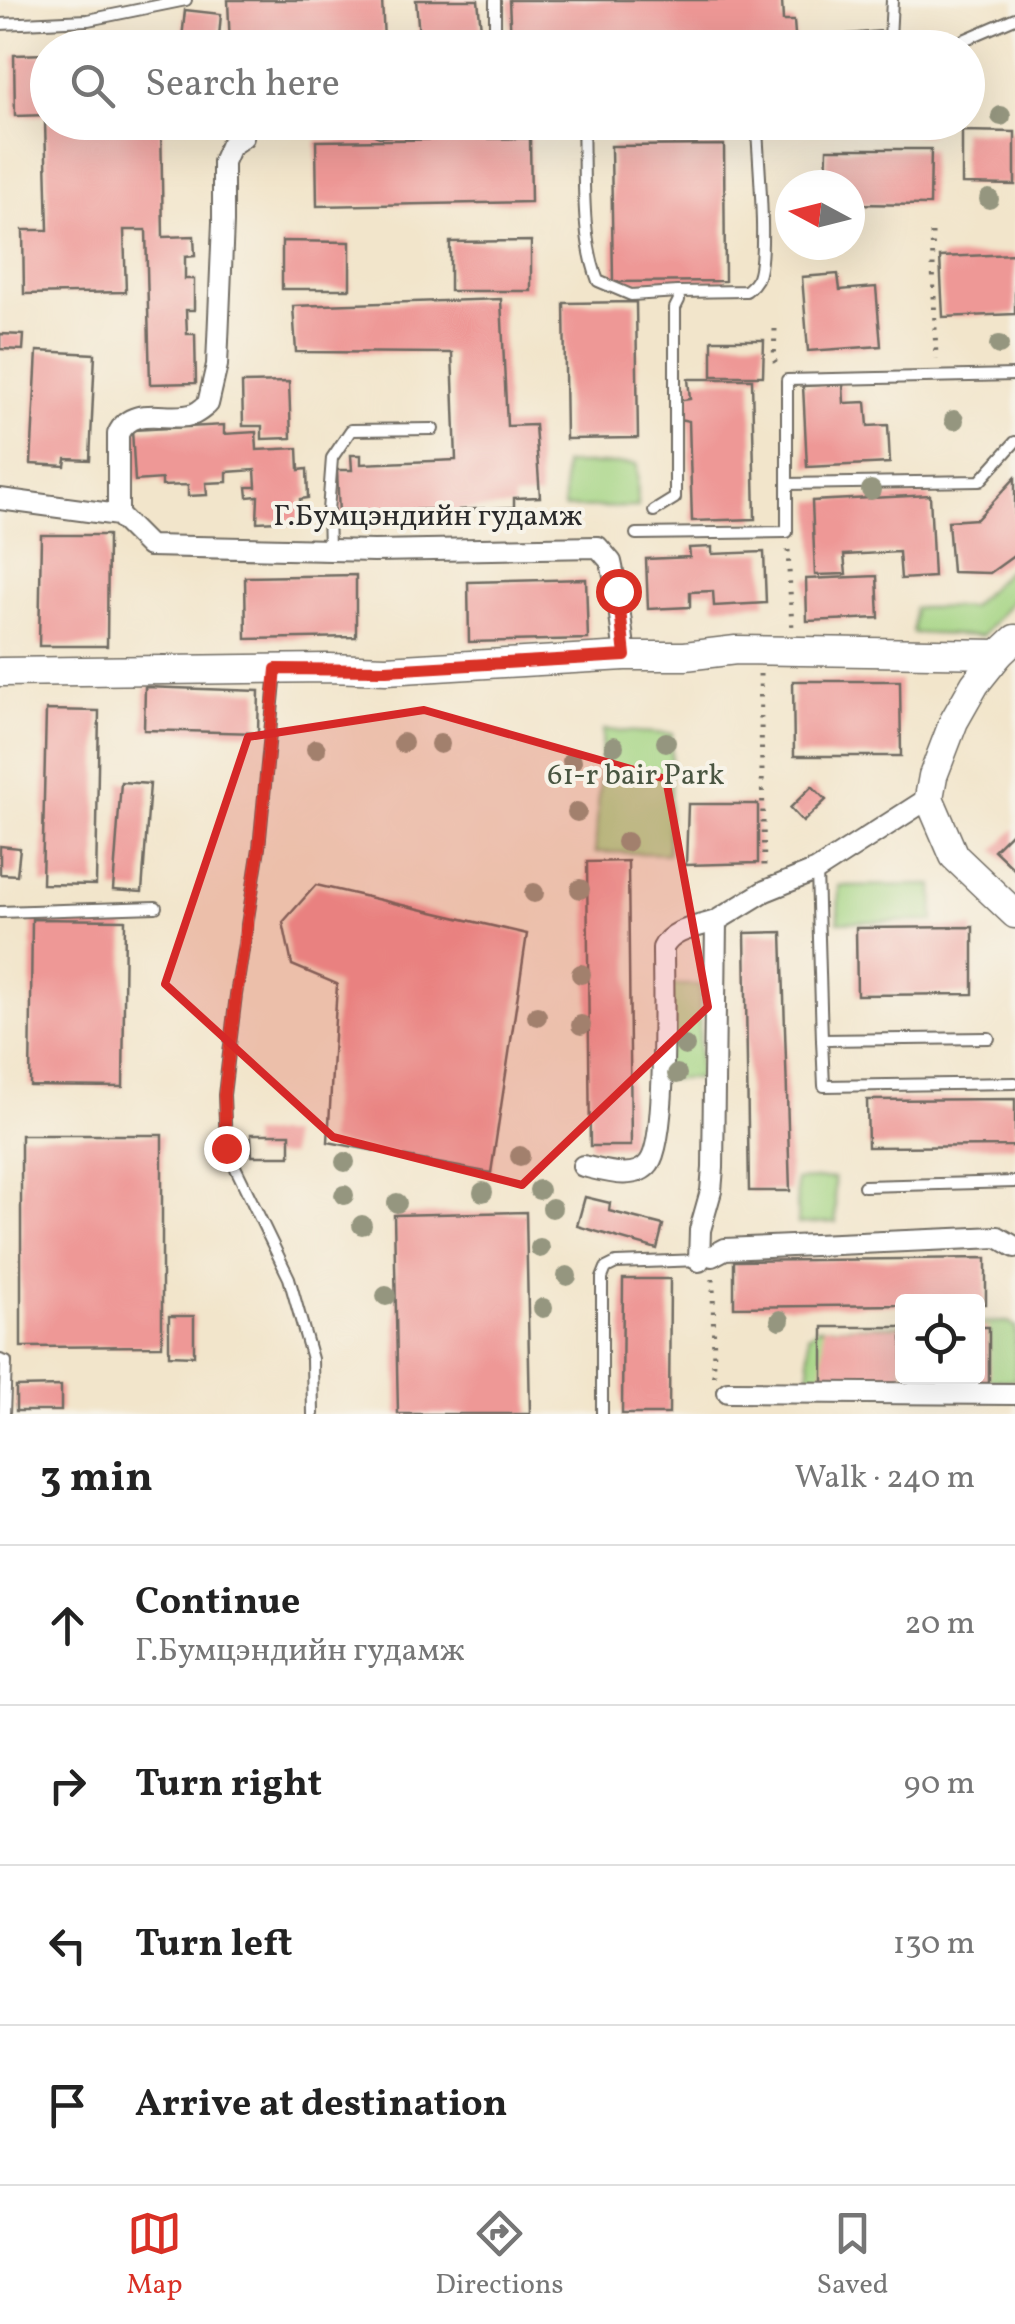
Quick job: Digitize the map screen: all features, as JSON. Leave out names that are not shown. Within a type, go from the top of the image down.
[{"type":"street","points":[[0,500],[118,515],[118,434],[122,425],[150,414],[190,416],[208,404],[217,365],[223,162],[230,146],[239,140]]},
{"type":"street","name":"Г.Бумцэндийн гудамж","points":[[118,515],[149,546],[328,550],[598,547],[611,562],[625,656]]},
{"type":"street","points":[[0,672],[414,668],[684,656],[736,650],[1007,646]]},
{"type":"street","points":[[1007,646],[975,684],[954,720],[929,798],[954,856],[1015,914]]},
{"type":"street","points":[[583,1166],[620,1174],[639,1171],[650,1164],[658,1142],[661,1106],[666,941],[674,934],[716,921],[765,891],[817,870],[929,798]]},
{"type":"street","points":[[716,921],[711,1191],[700,1230],[706,1258],[725,1249],[998,1237],[1015,1246]]},
{"type":"street","points":[[722,1393],[1015,1394]]},
{"type":"lane","points":[[0,24],[88,20],[186,0]]},
{"type":"lane","points":[[495,0],[495,30]]},
{"type":"lane","points":[[890,30],[892,0]]},
{"type":"lane","points":[[985,31],[1015,18]]},
{"type":"lane","points":[[584,140],[590,260],[598,280],[631,294],[746,291],[754,284],[762,254],[758,140]]},
{"type":"lane","points":[[654,512],[675,498],[678,292]]},
{"type":"lane","points":[[636,534],[787,532],[787,380],[1015,375]]},
{"type":"lane","points":[[328,550],[332,458],[351,430],[433,429]]},
{"type":"lane","points":[[787,484],[980,481],[1015,442]]},
{"type":"lane","points":[[276,669],[259,848],[224,1095],[226,1148],[289,1278],[312,1359],[313,1414]]},
{"type":"lane","points":[[817,870],[824,1086],[1015,1083]]},
{"type":"lane","points":[[0,912],[156,907]]},
{"type":"lane","points":[[822,1040],[989,1038]]},
{"type":"lane","points":[[864,1186],[1015,1182]]},
{"type":"lane","points":[[602,1414],[602,1278],[606,1268],[616,1262],[706,1258]]},
{"type":"lane","points":[[0,1360],[6,1362],[4,1414]]},
{"type":"path","points":[[932,234],[937,377]]},
{"type":"path","points":[[775,329],[774,360],[787,380]]},
{"type":"path","points":[[787,532],[792,650]]},
{"type":"path","points":[[760,650],[765,891]]},
{"type":"path","points":[[706,1258],[722,1393]]},
{"type":"highlighted area","points":[[424,710],[666,779],[708,1007],[522,1185],[333,1137],[165,984],[248,737]]},
{"type":"green space","points":[[564,464],[637,464],[638,507],[564,508]]},
{"type":"green space","points":[[1015,563],[1015,597],[982,636],[913,633],[914,608],[971,607]]},
{"type":"green space","name":"61-r bair Park","points":[[603,730],[672,734],[668,854],[595,852]]},
{"type":"green space","points":[[933,885],[934,921],[838,922],[839,886]]},
{"type":"green space","points":[[667,985],[700,985],[699,1079],[664,1079]]},
{"type":"green space","points":[[834,1178],[836,1222],[798,1224],[796,1180]]},
{"type":"green space","points":[[1008,1322],[1015,1327],[1015,1380],[985,1381],[985,1323]]},
{"type":"green space","points":[[895,1325],[895,1384],[810,1386],[808,1335],[818,1328]]},
{"type":"building","points":[[228,0],[382,0],[384,30],[229,30]]},
{"type":"building","points":[[416,0],[478,0],[481,30],[418,30]]},
{"type":"building","points":[[509,0],[782,0],[783,21],[794,21],[795,30],[510,30]]},
{"type":"building","points":[[185,10],[221,14],[220,30],[183,30]]},
{"type":"building","points":[[14,55],[30,55],[30,116],[15,116]]},
{"type":"building","points":[[985,131],[1015,132],[1015,185],[962,184],[962,140],[985,140]]},
{"type":"building","points":[[46,140],[161,140],[163,237],[194,236],[195,256],[185,257],[185,279],[194,279],[194,310],[186,310],[187,334],[195,334],[196,383],[150,384],[146,230],[124,230],[126,292],[24,294],[23,230],[48,230]]},
{"type":"building","points":[[530,140],[531,202],[317,206],[316,141]]},
{"type":"building","points":[[724,145],[725,281],[613,282],[611,146]]},
{"type":"building","points":[[827,149],[931,149],[930,205],[865,204],[865,170],[826,170]]},
{"type":"building","points":[[282,241],[350,242],[350,289],[282,289]]},
{"type":"building","points":[[531,241],[531,291],[450,291],[450,242]]},
{"type":"building","points":[[1015,254],[1015,314],[943,317],[940,257]]},
{"type":"building","points":[[838,274],[840,290],[876,287],[881,346],[808,351],[802,277]]},
{"type":"building","points":[[501,299],[507,426],[535,425],[540,497],[514,498],[514,507],[459,510],[460,525],[439,526],[438,509],[382,511],[382,527],[359,528],[358,514],[339,515],[337,470],[352,470],[351,455],[361,455],[361,464],[456,460],[452,353],[296,352],[293,306]]},
{"type":"building","points":[[636,302],[638,438],[566,439],[564,303]]},
{"type":"building","points":[[0,334],[24,335],[23,350],[0,349]]},
{"type":"building","points":[[712,340],[764,340],[763,376],[712,376]]},
{"type":"building","points":[[37,351],[95,354],[90,460],[66,459],[65,466],[31,464]]},
{"type":"building","points":[[688,379],[752,379],[755,519],[692,521],[689,421],[679,419],[677,401],[690,399]]},
{"type":"building","points":[[289,382],[291,438],[262,439],[262,426],[243,426],[242,383]]},
{"type":"building","points":[[843,384],[844,403],[866,402],[868,426],[888,425],[890,463],[807,467],[803,386]]},
{"type":"building","points":[[224,425],[224,434],[256,432],[257,450],[298,448],[299,470],[307,469],[308,498],[300,499],[301,520],[257,522],[258,496],[248,497],[247,487],[256,487],[255,470],[227,472],[227,482],[206,483],[207,495],[188,496],[188,485],[162,486],[162,479],[135,481],[132,430]]},
{"type":"building","points":[[1015,478],[1015,555],[990,573],[952,572],[948,521],[977,519]]},
{"type":"building","points":[[930,495],[934,577],[901,579],[899,552],[844,555],[846,574],[815,575],[812,501]]},
{"type":"building","points":[[41,535],[108,535],[107,646],[39,646]]},
{"type":"building","points":[[712,547],[712,554],[764,552],[766,603],[714,606],[713,591],[690,592],[690,607],[648,609],[646,559],[690,557],[689,548]]},
{"type":"building","points":[[356,575],[356,637],[246,639],[245,577]]},
{"type":"building","points":[[877,576],[879,618],[807,621],[806,579]]},
{"type":"building","points":[[586,579],[588,639],[469,642],[468,582]]},
{"type":"building","points":[[793,681],[900,681],[901,756],[794,756]]},
{"type":"building","points":[[145,687],[259,691],[258,733],[144,730]]},
{"type":"building","points":[[46,710],[99,711],[96,885],[42,884]]},
{"type":"building","points":[[121,782],[150,784],[142,892],[113,890]]},
{"type":"building","points":[[812,786],[826,800],[803,822],[790,808]]},
{"type":"building","points":[[688,804],[758,804],[758,863],[686,865]]},
{"type":"building","points":[[1015,829],[1015,870],[994,850]]},
{"type":"building","points":[[0,846],[20,848],[17,875],[0,874]]},
{"type":"building","points":[[628,861],[631,1146],[590,1146],[587,862]]},
{"type":"building","points":[[316,885],[527,934],[491,1173],[328,1142],[337,984],[292,965],[283,922]]},
{"type":"building","points":[[32,919],[125,920],[123,1087],[30,1086]]},
{"type":"building","points":[[973,927],[973,994],[857,995],[856,928]]},
{"type":"building","points":[[782,932],[790,1191],[749,1191],[745,933]]},
{"type":"building","points":[[1015,1099],[1015,1146],[868,1147],[867,1100]]},
{"type":"building","points":[[251,1134],[290,1134],[290,1156],[252,1156]]},
{"type":"building","points":[[21,1135],[162,1135],[162,1346],[21,1347]]},
{"type":"building","points":[[585,1197],[610,1203],[609,1211],[663,1225],[657,1249],[577,1226]]},
{"type":"building","points":[[526,1212],[530,1414],[398,1414],[394,1215]]},
{"type":"building","points":[[986,1258],[986,1304],[985,1294],[895,1294],[895,1305],[734,1307],[734,1261]]},
{"type":"building","points":[[623,1279],[670,1279],[669,1414],[622,1414]]},
{"type":"building","points":[[169,1316],[194,1316],[194,1356],[169,1355]]},
{"type":"building","points":[[823,1327],[895,1327],[895,1384],[823,1384]]},
{"type":"building","points":[[985,1327],[989,1327],[989,1384],[985,1384]]},
{"type":"building","points":[[61,1386],[61,1411],[16,1411],[16,1387]]},
{"type":"route","points":[[226,1148],[224,1095],[259,848],[276,669],[386,670],[625,656],[618,591]]}]
